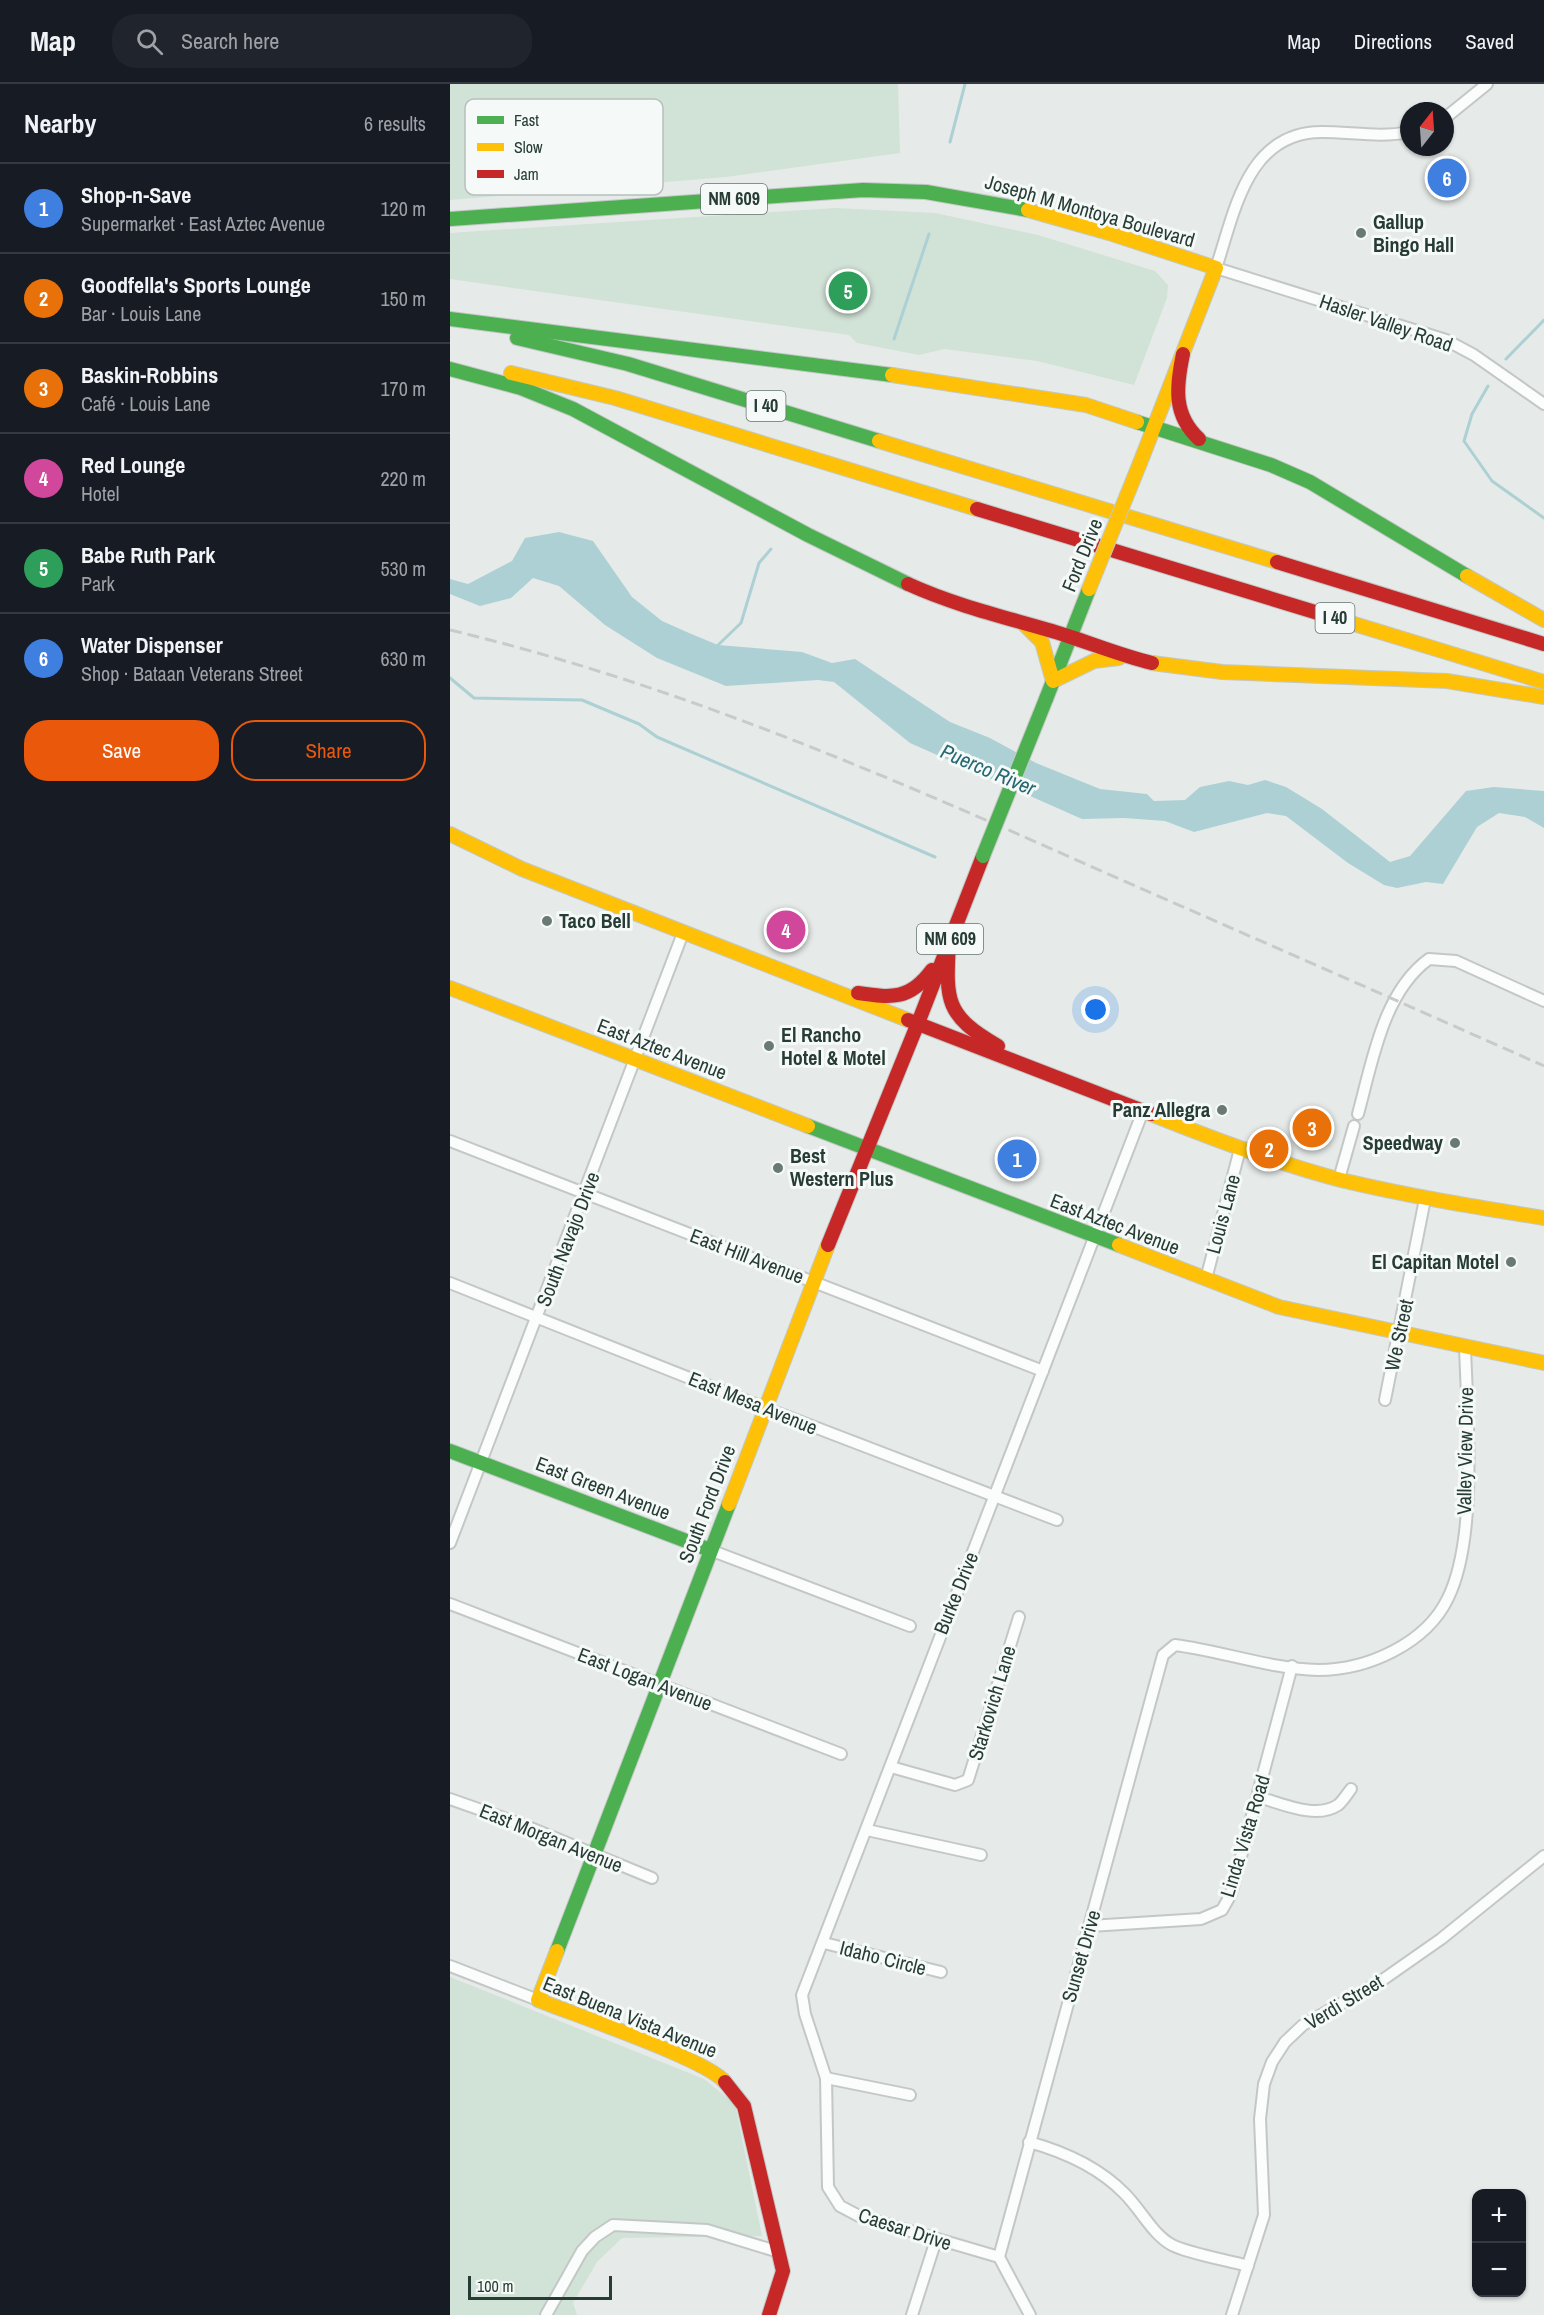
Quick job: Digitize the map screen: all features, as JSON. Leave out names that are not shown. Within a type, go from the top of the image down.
[{"type":"main road","name":"Joseph M Montoya Boulevard","points":[[450,219],[652,207],[797,192],[883,189],[970,198],[1050,217],[1216,268]]},
{"type":"main road","name":"Ford Drive","points":[[949,941],[1216,268]]},
{"type":"main road","points":[[450,321],[814,363],[1027,394],[1086,405],[1271,465],[1310,482],[1429,555],[1544,620]]},
{"type":"main road","name":"I 40","points":[[450,321],[628,364],[1544,644]]},
{"type":"main road","points":[[1183,354],[1177,382],[1179,412],[1191,433],[1208,444]]},
{"type":"main road","name":"I 40","points":[[450,360],[615,398],[1544,682]]},
{"type":"main road","points":[[450,369],[521,387],[573,409],[887,575],[934,596],[1071,637],[1115,654],[1154,663]]},
{"type":"main road","points":[[1006,617],[1033,629],[1042,639],[1053,681],[1077,668],[1107,658],[1222,672],[1447,681],[1544,697]]},
{"type":"main road","points":[[450,834],[522,869],[1240,1149],[1339,1179],[1425,1199],[1544,1218]]},
{"type":"main road","points":[[804,980],[855,993],[898,997],[910,993],[924,983],[949,941]]},
{"type":"main road","points":[[949,941],[946,992],[950,1007],[956,1016],[990,1041],[1084,1089]]},
{"type":"main road","name":"NM 609","points":[[918,1023],[949,941]]},
{"type":"main road","name":"East Aztec Avenue","points":[[450,988],[1279,1307],[1544,1363]]},
{"type":"main road","name":"South Ford Drive","points":[[538,2000],[865,1148],[918,1023]]},
{"type":"main road","name":"East Green Avenue","points":[[450,1450],[711,1550]]},
{"type":"main road","name":"East Buena Vista Avenue","points":[[538,2000],[669,2052],[719,2075],[744,2106],[783,2271],[769,2315]]},
{"type":"street","points":[[1454,111],[1487,84]]},
{"type":"street","points":[[1216,268],[1246,181],[1271,147],[1286,138],[1320,132],[1400,133]]},
{"type":"street","name":"Hasler Valley Road","points":[[1216,268],[1446,340],[1474,355],[1544,404]]},
{"type":"street","name":"South Navajo Drive","points":[[450,1544],[683,933]]},
{"type":"street","points":[[1358,1113],[1378,1045],[1397,997],[1409,977],[1429,959],[1456,962],[1544,1001]]},
{"type":"street","name":"Burke Drive","points":[[826,2078],[805,2013],[802,1995],[824,1943],[941,1631],[1143,1111]]},
{"type":"street","points":[[1339,1179],[1354,1126]]},
{"type":"street","name":"East Hill Avenue","points":[[450,1142],[1043,1371]]},
{"type":"street","name":"Louis Lane","points":[[1206,1279],[1240,1149]]},
{"type":"street","name":"We Street","points":[[1385,1400],[1425,1199]]},
{"type":"street","name":"East Mesa Avenue","points":[[450,1283],[765,1408],[1057,1520]]},
{"type":"street","name":"Valley View Drive","points":[[1163,1655],[1175,1645],[1292,1666],[1341,1669],[1383,1656],[1406,1644],[1435,1618],[1448,1599],[1461,1548],[1468,1481],[1465,1346]]},
{"type":"street","name":"East Green Avenue","points":[[711,1550],[910,1626]]},
{"type":"street","name":"East Logan Avenue","points":[[450,1604],[841,1754]]},
{"type":"street","name":"Starkovich Lane","points":[[891,1767],[955,1785],[968,1780],[1019,1617]]},
{"type":"street","name":"Sunset Drive","points":[[999,2257],[1163,1655]]},
{"type":"street","name":"Linda Vista Road","points":[[1089,1926],[1201,1919],[1222,1910],[1231,1894],[1292,1666]]},
{"type":"street","points":[[1258,1797],[1310,1810],[1328,1809],[1340,1804],[1351,1790]]},
{"type":"street","name":"East Morgan Avenue","points":[[450,1799],[521,1824],[593,1856],[652,1878]]},
{"type":"street","points":[[867,1830],[981,1855]]},
{"type":"street","name":"Verdi Street","points":[[1232,2315],[1264,2215],[1260,2119],[1264,2084],[1272,2062],[1285,2042],[1303,2025],[1381,1981],[1441,1939],[1544,1857]]},
{"type":"street","name":"Idaho Circle","points":[[824,1943],[941,1972]]},
{"type":"street","name":"East Buena Vista Avenue","points":[[450,1965],[538,2000]]},
{"type":"street","points":[[826,2078],[910,2095]]},
{"type":"street","name":"Caesar Drive","points":[[826,2078],[828,2187],[840,2206],[860,2216],[999,2257]]},
{"type":"street","points":[[1029,2142],[1057,2150],[1098,2171],[1125,2194],[1160,2235],[1172,2245],[1248,2266]]},
{"type":"street","points":[[546,2315],[582,2251],[595,2236],[613,2225],[707,2230],[779,2252]]},
{"type":"street","points":[[912,2315],[936,2240]]},
{"type":"street","points":[[999,2257],[1030,2315]]},
{"type":"green space","points":[[450,84],[898,84],[900,153],[726,177],[663,182],[663,99],[465,99],[465,195],[510,195],[450,200]]},
{"type":"green space","points":[[835,208],[935,213],[1038,235],[1155,271],[1168,285],[1167,298],[1134,385],[1037,361],[944,349],[919,355],[857,343],[849,335],[450,279],[450,233]]},
{"type":"green space","points":[[450,1977],[704,2079],[735,2104],[762,2236],[622,2238],[597,2262],[573,2303],[577,2315],[450,2315]]},
{"type":"water","name":"Puerco River","points":[[559,532],[593,541],[632,597],[662,621],[718,645],[802,652],[832,663],[855,659],[950,722],[990,738],[1036,763],[1100,789],[1147,794],[1154,801],[1185,800],[1200,787],[1229,781],[1248,785],[1265,780],[1286,787],[1322,809],[1390,862],[1410,856],[1466,791],[1494,787],[1544,791],[1544,828],[1525,817],[1499,813],[1477,827],[1443,884],[1426,882],[1397,888],[1384,885],[1348,863],[1286,816],[1267,813],[1194,832],[1165,821],[1124,818],[1082,819],[910,743],[834,682],[818,680],[726,686],[657,658],[605,625],[559,586],[533,578],[511,598],[480,606],[450,594],[450,579],[468,584],[512,561],[525,538]]},
{"type":"waterway","points":[[950,142],[965,84]]},
{"type":"waterway","points":[[894,339],[929,234]]},
{"type":"waterway","points":[[1506,359],[1544,320]]},
{"type":"waterway","points":[[1488,386],[1472,414],[1464,441],[1492,481],[1544,518]]},
{"type":"waterway","points":[[716,647],[741,623],[759,563],[771,549]]},
{"type":"waterway","points":[[450,678],[474,698],[582,700],[639,724],[657,737],[935,857]]},
{"type":"railway","points":[[450,630],[617,677],[699,705],[861,767],[1544,1066]]},
{"type":"traffic: fast","points":[[450,219],[863,190],[926,192],[1028,210]]},
{"type":"traffic: fast","points":[[450,319],[892,375]]},
{"type":"traffic: fast","points":[[517,338],[628,364],[879,441]]},
{"type":"traffic: fast","points":[[450,369],[521,388],[573,409],[808,535],[908,584]]},
{"type":"traffic: fast","points":[[1137,422],[1271,465],[1310,482],[1467,576]]},
{"type":"traffic: fast","points":[[1046,699],[1089,589]]},
{"type":"traffic: fast","points":[[983,856],[1046,699]]},
{"type":"traffic: fast","points":[[808,1126],[1119,1245]]},
{"type":"traffic: fast","points":[[450,1451],[710,1550]]},
{"type":"traffic: fast","points":[[557,1951],[729,1504]]},
{"type":"traffic: slow","points":[[1028,210],[1109,233],[1216,268],[1140,463]]},
{"type":"traffic: slow","points":[[511,373],[615,398],[977,509]]},
{"type":"traffic: slow","points":[[892,375],[1086,405],[1137,422]]},
{"type":"traffic: slow","points":[[879,441],[1277,562]]},
{"type":"traffic: slow","points":[[1089,589],[1140,463]]},
{"type":"traffic: slow","points":[[1467,576],[1544,620]]},
{"type":"traffic: slow","points":[[1328,616],[1544,682]]},
{"type":"traffic: slow","points":[[1025,625],[1042,642],[1053,681],[1094,661],[1119,658]]},
{"type":"traffic: slow","points":[[1152,663],[1222,672],[1447,681],[1544,697]]},
{"type":"traffic: slow","points":[[450,834],[522,869],[908,1020]]},
{"type":"traffic: slow","points":[[450,988],[808,1126]]},
{"type":"traffic: slow","points":[[1151,1114],[1245,1150],[1341,1180],[1544,1218]]},
{"type":"traffic: slow","points":[[729,1504],[828,1245]]},
{"type":"traffic: slow","points":[[1119,1245],[1279,1307],[1544,1363]]},
{"type":"traffic: slow","points":[[557,1951],[538,2000],[693,2061],[725,2082]]},
{"type":"traffic: jam","points":[[1183,354],[1178,389],[1179,400],[1185,420],[1199,439]]},
{"type":"traffic: jam","points":[[977,509],[1328,616]]},
{"type":"traffic: jam","points":[[1277,562],[1544,644]]},
{"type":"traffic: jam","points":[[908,584],[961,604],[1152,663]]},
{"type":"traffic: jam","points":[[918,1023],[983,856]]},
{"type":"traffic: jam","points":[[949,941],[948,978],[952,1004],[967,1025],[998,1046]]},
{"type":"traffic: jam","points":[[858,993],[881,996],[900,995],[916,987],[932,970]]},
{"type":"traffic: jam","points":[[908,1020],[1151,1114]]},
{"type":"traffic: jam","points":[[828,1245],[918,1023]]},
{"type":"traffic: jam","points":[[725,2082],[744,2106],[783,2271],[769,2315]]},
{"type":"place","name":"Water Dispenser","points":[[1447,178]]},
{"type":"place","name":"Gallup Bingo Hall","points":[[1361,233]]},
{"type":"place","name":"Babe Ruth Park","points":[[848,291]]},
{"type":"place","name":"Taco Bell","points":[[547,921]]},
{"type":"place","name":"Red Lounge","points":[[786,930]]},
{"type":"place","name":"El Rancho Hotel & Motel","points":[[769,1046]]},
{"type":"place","name":"Panz Allegra","points":[[1222,1110]]},
{"type":"place","name":"Baskin-Robbins","points":[[1312,1128]]},
{"type":"place","name":"Speedway","points":[[1455,1143]]},
{"type":"place","name":"Goodfella's Sports Lounge","points":[[1269,1149]]},
{"type":"place","name":"Shop-n-Save","points":[[1017,1159]]},
{"type":"place","name":"Best Western Plus","points":[[778,1168]]},
{"type":"place","name":"El Capitan Motel","points":[[1511,1262]]}]
